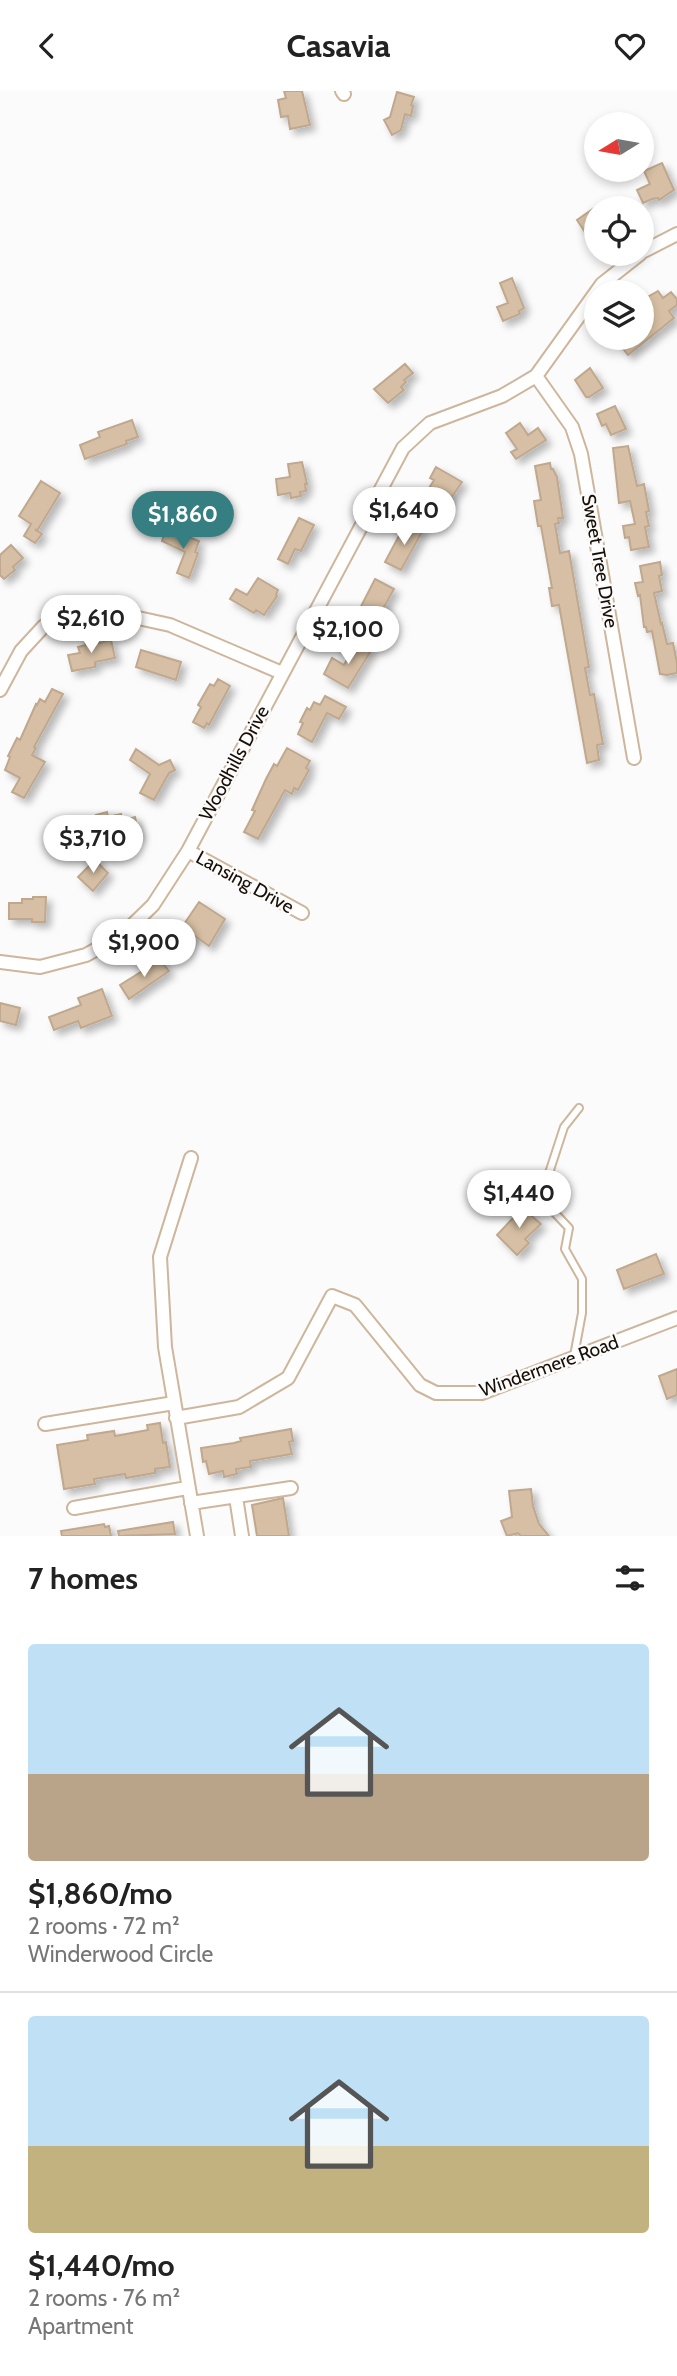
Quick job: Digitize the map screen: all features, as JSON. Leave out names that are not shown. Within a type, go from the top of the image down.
[{"type":"street","name":"Woodhills Drive","points":[[654,246],[677,234]]},
{"type":"street","name":"Woodhills Drive","points":[[0,963],[40,967],[86,955],[122,935],[153,905],[188,851],[403,448],[430,423],[502,396],[536,376],[602,284],[625,266]]},
{"type":"street","name":"Sweet Tree Drive","points":[[536,376],[564,414],[579,447],[634,758]]},
{"type":"street","points":[[0,690],[20,651],[44,626],[75,610],[102,610],[170,625],[282,673]]},
{"type":"street","name":"Lansing Drive","points":[[188,851],[302,913]]},
{"type":"street","points":[[191,1158],[160,1257],[164,1347],[197,1536]]},
{"type":"street","name":"Windermere Road","points":[[176,1418],[239,1407],[288,1378],[332,1296],[355,1305],[420,1385],[436,1393],[482,1394],[677,1318]]},
{"type":"street","points":[[45,1424],[174,1403]]},
{"type":"street","points":[[74,1508],[187,1487]]},
{"type":"street","points":[[191,1503],[291,1488]]},
{"type":"street","points":[[236,1497],[242,1536]]},
{"type":"lane","points":[[573,1358],[582,1313],[582,1279],[565,1249],[569,1228],[537,1194],[536,1188],[549,1173],[565,1127],[579,1108]]},
{"type":"building","points":[[284,91],[302,91],[310,125],[290,129],[288,116],[281,117],[278,100],[286,98]]},
{"type":"building","points":[[397,92],[414,97],[413,106],[411,116],[405,114],[401,130],[392,135],[384,120],[390,117]]},
{"type":"building","points":[[662,163],[674,190],[659,200],[654,196],[640,196],[637,190],[654,182],[654,167]]},
{"type":"building","points":[[584,215],[584,230],[577,220]]},
{"type":"building","points":[[512,278],[524,308],[519,311],[520,314],[503,321],[497,307],[508,303],[500,283]]},
{"type":"building","points":[[658,291],[663,298],[671,292],[677,299],[677,305],[669,311],[674,318],[654,334],[654,293]]},
{"type":"building","points":[[405,364],[413,373],[404,380],[406,382],[401,387],[404,390],[388,403],[374,389]]},
{"type":"building","points":[[590,368],[603,388],[586,397],[575,380]]},
{"type":"building","points":[[615,406],[626,429],[611,435],[606,424],[602,426],[597,414]]},
{"type":"building","points":[[132,420],[138,437],[126,441],[127,444],[85,459],[80,445],[100,437],[98,432]]},
{"type":"building","points":[[520,423],[528,435],[538,428],[546,440],[516,459],[511,452],[517,449],[506,433]]},
{"type":"building","points":[[628,446],[637,486],[644,484],[649,511],[646,512],[649,526],[645,527],[649,547],[631,550],[629,537],[625,538],[623,526],[635,524],[630,501],[619,503],[613,448]]},
{"type":"building","points":[[302,462],[306,491],[300,492],[301,496],[291,498],[290,493],[278,495],[276,479],[290,477],[288,464]]},
{"type":"building","points":[[550,463],[557,477],[563,518],[558,518],[559,523],[555,524],[560,553],[569,551],[589,667],[585,668],[590,695],[594,694],[603,744],[597,745],[599,760],[587,763],[559,605],[552,606],[549,588],[552,588],[534,501],[541,500],[535,466]]},
{"type":"building","points":[[436,467],[462,482],[443,510],[423,498],[434,480],[430,478]]},
{"type":"building","points":[[41,481],[60,493],[37,531],[42,534],[35,543],[24,536],[31,524],[19,516]]},
{"type":"building","points":[[299,518],[314,525],[301,551],[295,549],[288,564],[278,559]]},
{"type":"building","points":[[410,524],[423,530],[401,570],[385,562],[400,534],[404,535]]},
{"type":"building","points":[[170,530],[199,541],[195,552],[198,553],[189,578],[177,573],[185,552],[162,541],[165,532],[169,534]]},
{"type":"building","points":[[11,545],[23,558],[13,567],[15,570],[4,579],[0,575],[0,555]]},
{"type":"building","points":[[660,562],[662,591],[654,593],[667,644],[673,643],[677,663],[677,673],[667,675],[660,674],[652,631],[647,632],[644,627],[640,595],[638,596],[635,583],[643,582],[640,566]]},
{"type":"building","points":[[258,578],[278,590],[264,615],[256,610],[254,613],[230,599],[236,589],[247,595]]},
{"type":"building","points":[[375,579],[394,589],[372,629],[354,620]]},
{"type":"building","points":[[98,639],[99,643],[111,640],[115,658],[95,662],[95,667],[72,671],[68,655],[80,653],[78,647]]},
{"type":"building","points":[[356,643],[371,651],[348,688],[324,674],[332,658],[344,665]]},
{"type":"building","points":[[141,650],[181,662],[176,680],[136,667]]},
{"type":"building","points":[[218,679],[230,686],[209,725],[207,723],[204,728],[193,722],[201,707],[198,705],[210,684],[214,686]]},
{"type":"building","points":[[52,689],[63,694],[34,747],[36,748],[32,755],[45,762],[24,798],[12,792],[20,778],[5,770],[10,757],[8,756],[17,738],[20,740],[36,704],[40,699],[45,702]]},
{"type":"building","points":[[325,696],[346,707],[339,719],[327,713],[312,742],[298,734],[303,723],[300,722],[307,708],[310,710],[314,702],[320,705]]},
{"type":"building","points":[[287,748],[310,761],[306,768],[309,770],[298,790],[294,788],[292,794],[285,790],[258,839],[244,832],[255,811],[252,810],[266,779]]},
{"type":"building","points":[[136,749],[159,765],[170,760],[175,770],[169,773],[154,800],[140,793],[150,774],[130,760]]},
{"type":"building","points":[[107,812],[108,817],[121,814],[122,821],[135,817],[139,835],[105,845],[96,815]]},
{"type":"building","points":[[95,860],[108,873],[93,891],[78,877]]},
{"type":"building","points":[[46,897],[45,922],[9,919],[9,903],[22,903],[22,899]]},
{"type":"building","points":[[199,902],[225,919],[209,946],[195,936],[183,951],[174,945],[183,932],[180,930]]},
{"type":"building","points":[[160,960],[169,971],[129,999],[120,985]]},
{"type":"building","points":[[102,989],[112,1016],[81,1028],[78,1021],[54,1030],[49,1017],[81,1005],[78,998]]},
{"type":"building","points":[[0,1003],[20,1008],[16,1025],[0,1021]]},
{"type":"building","points":[[520,1206],[541,1224],[525,1239],[529,1243],[517,1255],[497,1235],[514,1217],[512,1215]]},
{"type":"building","points":[[656,1254],[664,1274],[624,1289],[617,1270]]},
{"type":"building","points":[[677,1369],[677,1395],[667,1399],[659,1376]]},
{"type":"building","points":[[160,1423],[170,1467],[155,1469],[155,1473],[126,1478],[125,1474],[94,1479],[95,1484],[64,1489],[57,1445],[88,1440],[87,1435],[114,1431],[115,1436],[148,1430],[147,1425]]},
{"type":"building","points":[[291,1429],[293,1441],[289,1442],[292,1454],[250,1461],[251,1467],[236,1469],[237,1474],[224,1477],[223,1471],[209,1474],[206,1461],[203,1462],[201,1448]]},
{"type":"building","points":[[531,1489],[539,1524],[549,1536],[521,1536],[518,1533],[507,1536],[501,1521],[512,1517],[509,1491]]},
{"type":"building","points":[[283,1498],[289,1536],[257,1536],[252,1505]]},
{"type":"building","points":[[173,1522],[175,1534],[119,1536],[118,1531]]},
{"type":"building","points":[[104,1524],[105,1527],[109,1526],[111,1536],[62,1536],[61,1531]]}]
